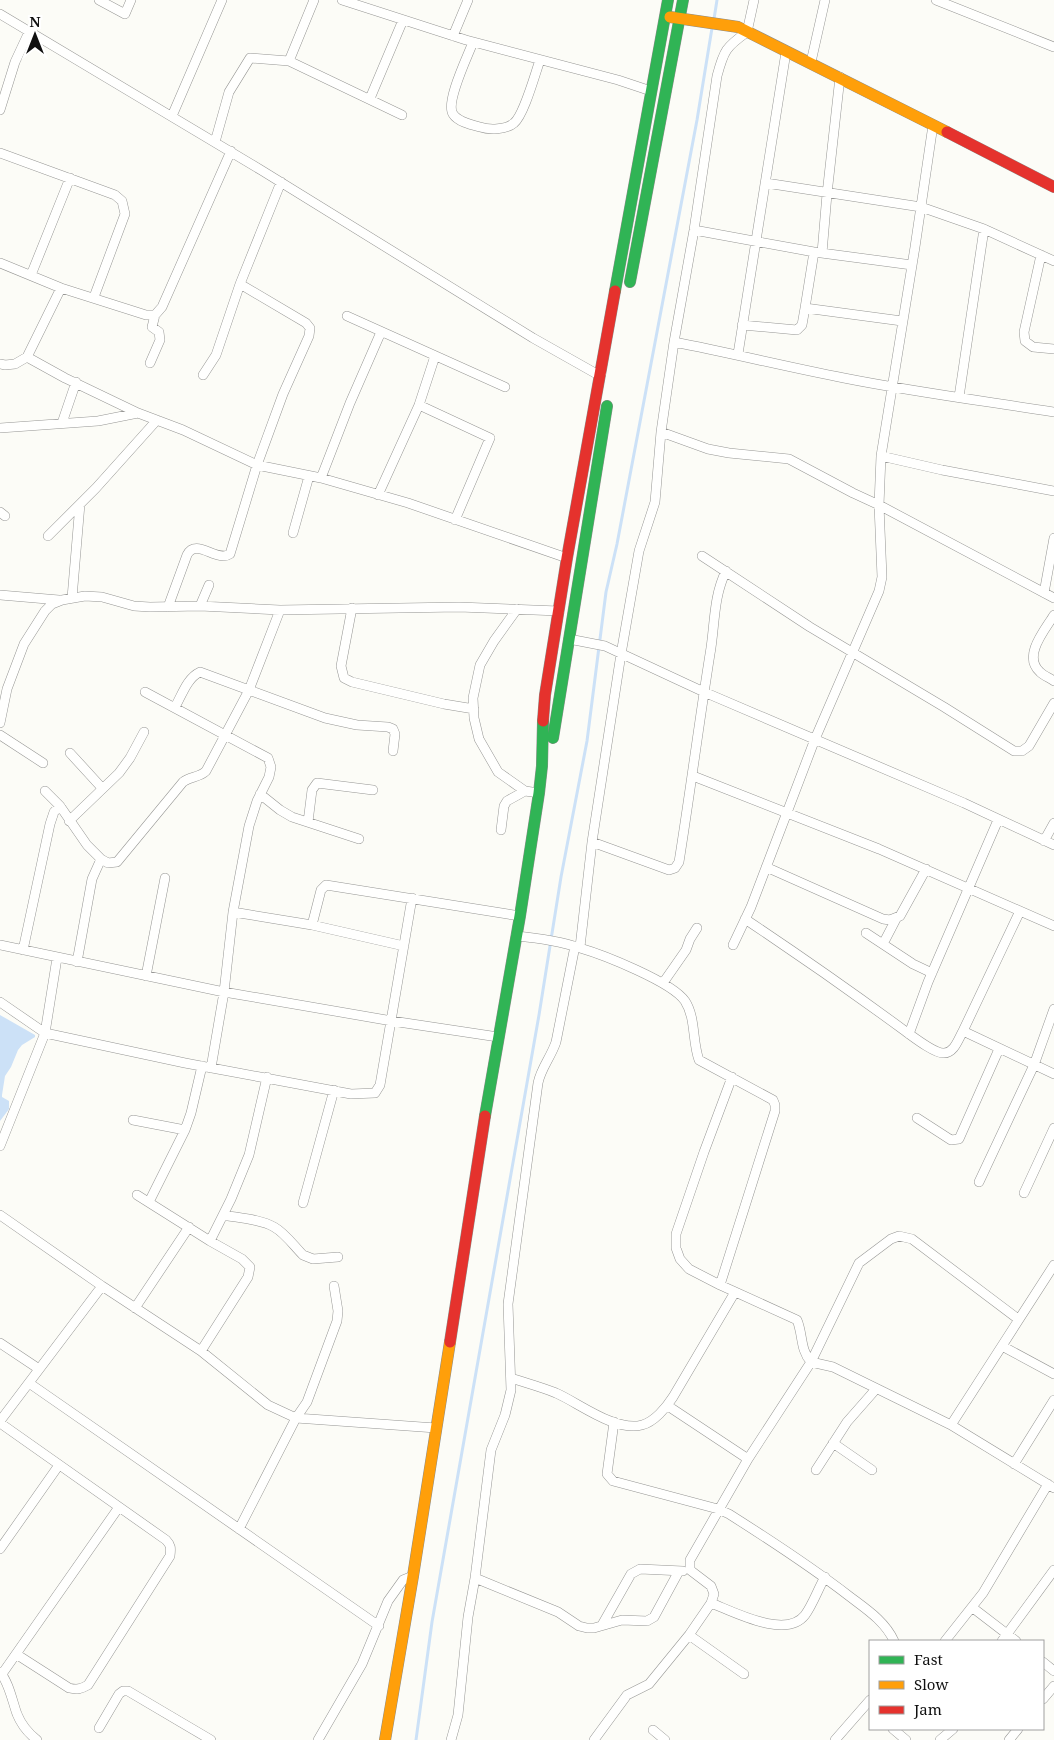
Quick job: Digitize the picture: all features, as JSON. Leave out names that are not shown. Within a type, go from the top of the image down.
[{"type":"main road","points":[[385,1740],[539,793],[545,695],[567,558],[668,0]]},
{"type":"main road","points":[[628,294],[683,0]]},
{"type":"main road","points":[[665,16],[743,30],[786,52],[811,62],[1054,187]]},
{"type":"main road","points":[[542,766],[548,758],[553,738],[609,396]]},
{"type":"street","points":[[99,0],[124,14],[131,0]]},
{"type":"street","points":[[172,116],[222,0]]},
{"type":"street","points":[[289,61],[314,0]]},
{"type":"street","points":[[342,0],[453,36],[618,80],[651,92]]},
{"type":"street","points":[[453,36],[468,0]]},
{"type":"street","points":[[452,1740],[458,1715],[468,1617],[475,1578],[491,1450],[509,1402],[511,1378],[508,1304],[538,1083],[540,1072],[553,1052],[556,1042],[577,947],[639,551],[655,502],[661,432],[674,342],[694,230],[717,76],[722,57],[730,44],[743,30],[754,0]]},
{"type":"street","points":[[811,62],[825,0]]},
{"type":"street","points":[[936,0],[1054,47]]},
{"type":"street","points":[[0,14],[281,182],[533,338],[595,373],[601,374]]},
{"type":"street","points":[[371,96],[403,20]]},
{"type":"street","points":[[0,110],[15,62],[29,32]]},
{"type":"street","points":[[474,42],[453,95],[451,106],[452,114],[458,119],[482,128],[505,127],[514,124],[521,114],[540,60]]},
{"type":"street","points":[[738,354],[754,242],[766,184],[786,52]]},
{"type":"street","points":[[215,142],[229,92],[250,58],[289,61],[402,115]]},
{"type":"street","points":[[742,325],[798,330],[802,325],[818,252],[827,194],[840,77]]},
{"type":"street","points":[[732,945],[745,919],[766,867],[815,739],[874,606],[882,577],[879,504],[881,456],[933,124]]},
{"type":"street","points":[[150,363],[160,340],[159,332],[152,327],[155,315],[162,307],[231,152]]},
{"type":"street","points":[[0,153],[115,195],[122,201],[124,214],[94,297]]},
{"type":"street","points":[[31,275],[70,178]]},
{"type":"street","points":[[203,375],[216,355],[240,284],[281,182]]},
{"type":"street","points":[[766,184],[921,207],[984,229],[1054,261]]},
{"type":"street","points":[[959,397],[984,229]]},
{"type":"street","points":[[694,230],[754,242],[912,265]]},
{"type":"street","points":[[1041,255],[1024,332],[1025,341],[1033,346],[1054,349]]},
{"type":"street","points":[[1,266],[31,275],[61,288],[146,315],[155,315]]},
{"type":"street","points":[[168,607],[187,556],[192,549],[196,548],[223,557],[230,554],[257,465],[284,394],[309,336],[310,328],[306,323],[240,284]]},
{"type":"street","points":[[0,364],[15,364],[26,357],[61,288]]},
{"type":"street","points":[[805,308],[902,321]]},
{"type":"street","points":[[347,316],[505,387]]},
{"type":"street","points":[[321,478],[350,403],[381,332]]},
{"type":"street","points":[[674,342],[738,354],[792,368],[892,387],[1054,412]]},
{"type":"street","points":[[378,495],[419,405],[435,356]]},
{"type":"street","points":[[26,357],[138,412],[257,465],[321,478],[408,503],[567,558]]},
{"type":"street","points":[[62,423],[76,382]]},
{"type":"street","points":[[419,405],[490,438],[455,520]]},
{"type":"street","points":[[0,428],[98,421],[138,412]]},
{"type":"street","points":[[48,536],[157,420]]},
{"type":"street","points":[[661,432],[708,449],[789,459],[854,494],[879,504],[1054,598]]},
{"type":"street","points":[[881,456],[942,470],[1054,491]]},
{"type":"street","points":[[293,533],[309,476]]},
{"type":"street","points":[[72,598],[80,504]]},
{"type":"street","points":[[1044,592],[1054,538]]},
{"type":"street","points":[[702,556],[810,626],[1014,751],[1022,752],[1029,746],[1054,703]]},
{"type":"street","points":[[592,842],[669,870],[675,868],[679,862],[693,776],[719,586],[726,571]]},
{"type":"street","points":[[200,606],[209,585]]},
{"type":"street","points":[[0,595],[62,600]]},
{"type":"street","points":[[0,723],[8,689],[24,644],[45,611],[52,604],[62,600],[85,596],[134,606],[200,606],[280,610],[459,607],[559,611]]},
{"type":"street","points":[[352,608],[341,666],[344,678],[352,682],[474,709]]},
{"type":"street","points":[[517,609],[494,641],[480,665],[474,698],[474,718],[479,739],[489,760],[498,772],[525,791],[539,793]]},
{"type":"street","points":[[45,791],[60,806],[87,845],[101,859],[108,863],[117,862],[183,782],[202,775],[206,771],[249,690],[280,610]]},
{"type":"street","points":[[1054,615],[1036,646],[1033,656],[1034,664],[1040,672],[1054,681]]},
{"type":"street","points":[[568,639],[604,646],[704,692],[964,803],[1054,845]]},
{"type":"street","points":[[175,707],[190,679],[194,674],[200,672],[325,718],[357,725],[393,729],[395,734],[393,751]]},
{"type":"street","points":[[145,692],[268,758],[271,762],[269,777],[260,794],[249,826],[233,912],[224,992],[207,1067],[185,1130],[149,1202]]},
{"type":"street","points":[[69,821],[119,773],[130,758],[144,732]]},
{"type":"street","points":[[0,735],[43,763]]},
{"type":"street","points":[[70,752],[102,788]]},
{"type":"street","points":[[693,776],[786,811],[926,869],[1054,926]]},
{"type":"street","points":[[308,822],[312,790],[318,783],[373,790]]},
{"type":"street","points":[[501,830],[504,806],[507,801],[525,791]]},
{"type":"street","points":[[260,794],[280,810],[359,840]]},
{"type":"street","points":[[23,950],[50,824],[54,812],[60,806]]},
{"type":"street","points":[[909,1034],[932,973],[998,820]]},
{"type":"street","points":[[1044,841],[1054,823]]},
{"type":"street","points":[[77,962],[92,879],[101,859]]},
{"type":"street","points":[[766,867],[883,919],[896,919]]},
{"type":"street","points":[[883,944],[896,919],[904,911],[926,869]]},
{"type":"street","points":[[146,976],[165,878]]},
{"type":"street","points":[[312,925],[321,890],[326,884],[520,916]]},
{"type":"street","points":[[0,1002],[45,1033],[207,1067],[351,1094],[375,1093],[380,1085],[412,898]]},
{"type":"street","points":[[233,912],[312,925],[404,946]]},
{"type":"street","points":[[745,919],[842,984],[909,1034],[940,1053],[946,1053],[952,1050],[963,1032],[1020,912]]},
{"type":"street","points":[[664,983],[686,950],[697,928]]},
{"type":"street","points":[[866,933],[913,964],[932,973]]},
{"type":"street","points":[[516,936],[537,938],[577,947],[664,983],[684,1000],[690,1012],[694,1043],[699,1060],[773,1100],[776,1105],[720,1285]]},
{"type":"street","points":[[0,945],[224,992],[392,1021],[498,1036]]},
{"type":"street","points":[[1,1141],[45,1033],[57,958]]},
{"type":"street","points":[[979,1182],[1034,1065],[1054,1009]]},
{"type":"street","points":[[963,1032],[1054,1074]]},
{"type":"street","points":[[917,1118],[951,1140],[959,1139],[999,1049]]},
{"type":"street","points":[[210,1241],[249,1155],[267,1077]]},
{"type":"street","points":[[732,1077],[676,1234],[676,1248],[680,1259],[689,1269],[797,1320],[803,1351],[811,1362],[833,1367],[951,1425],[1051,1486],[1000,1568],[972,1608],[946,1640]]},
{"type":"street","points":[[303,1203],[334,1090]]},
{"type":"street","points":[[133,1120],[185,1130]]},
{"type":"street","points":[[1024,1193],[1054,1128]]},
{"type":"street","points":[[137,1195],[242,1259],[250,1267],[248,1277],[240,1292],[201,1351]]},
{"type":"street","points":[[0,1215],[102,1286],[201,1351],[268,1405],[296,1418],[436,1428]]},
{"type":"street","points":[[223,1215],[272,1226],[279,1230],[303,1256],[308,1258],[338,1257]]},
{"type":"street","points":[[135,1308],[189,1227]]},
{"type":"street","points":[[594,1740],[627,1695],[650,1684],[688,1635],[710,1602],[714,1594],[711,1586],[690,1570],[689,1565],[693,1553],[748,1459],[811,1362],[858,1263],[891,1239],[899,1236],[912,1239],[1018,1318]]},
{"type":"street","points":[[951,1425],[1018,1318],[1054,1265]]},
{"type":"street","points":[[16,1654],[69,1688],[82,1689],[88,1685],[170,1556],[170,1544],[166,1540],[0,1422],[102,1286]]},
{"type":"street","points":[[239,1529],[296,1418],[307,1402],[337,1320],[338,1311],[334,1286]]},
{"type":"street","points":[[511,1378],[557,1394],[614,1422],[640,1426],[654,1418],[668,1406],[736,1292]]},
{"type":"street","points":[[0,1343],[39,1369]]},
{"type":"street","points":[[1002,1346],[1054,1374]]},
{"type":"street","points":[[29,1383],[379,1626]]},
{"type":"street","points":[[816,1470],[856,1411],[876,1389]]},
{"type":"street","points":[[1014,1464],[1054,1400]]},
{"type":"street","points":[[668,1406],[748,1459]]},
{"type":"street","points":[[614,1422],[608,1477],[613,1480],[718,1508],[729,1514],[825,1577],[881,1621],[891,1633],[894,1640]]},
{"type":"street","points":[[833,1443],[872,1470]]},
{"type":"street","points":[[0,1549],[59,1465]]},
{"type":"street","points":[[37,1740],[28,1732],[18,1716],[1,1673],[119,1507]]},
{"type":"street","points":[[602,1625],[635,1570],[679,1572],[690,1570]]},
{"type":"street","points":[[972,1608],[1005,1638],[1054,1570]]},
{"type":"street","points":[[475,1578],[558,1612],[580,1626],[594,1628],[615,1621],[651,1619],[654,1617],[679,1572]]},
{"type":"street","points":[[318,1740],[362,1664],[388,1602],[403,1580],[413,1576]]},
{"type":"street","points":[[710,1602],[761,1623],[774,1625],[793,1623],[800,1620],[806,1614],[825,1577]]},
{"type":"street","points":[[688,1635],[744,1674]]},
{"type":"street","points":[[1044,1663],[1054,1671]]},
{"type":"street","points":[[1044,1699],[1054,1686]]},
{"type":"street","points":[[100,1728],[119,1694],[123,1691],[128,1691],[211,1740]]},
{"type":"street","points":[[835,1740],[869,1704]]},
{"type":"street","points":[[653,1730],[665,1740]]},
{"type":"street","points":[[894,1730],[906,1740]]},
{"type":"street","points":[[940,1740],[952,1730]]},
{"type":"street","points":[[1009,1740],[1017,1730]]},
{"type":"water","points":[[0,1015],[35,1035],[35,1037],[22,1045],[18,1050],[5,1076],[2,1097],[9,1101],[9,1109],[0,1121]]},
{"type":"waterway","points":[[714,19],[717,0]]},
{"type":"waterway","points":[[416,1740],[432,1622],[539,1015],[561,877],[587,741],[606,592],[617,544],[697,120],[712,28]]},
{"type":"traffic: fast","points":[[615,291],[668,0]]},
{"type":"traffic: fast","points":[[630,282],[683,0]]},
{"type":"traffic: fast","points":[[553,738],[607,406]]},
{"type":"traffic: fast","points":[[485,1116],[520,916],[539,793],[543,721]]},
{"type":"traffic: slow","points":[[670,17],[738,27],[947,132]]},
{"type":"traffic: slow","points":[[385,1740],[450,1342]]},
{"type":"traffic: jam","points":[[947,132],[1054,187]]},
{"type":"traffic: jam","points":[[543,721],[545,695],[567,558],[615,291]]},
{"type":"traffic: jam","points":[[450,1342],[485,1116]]}]
